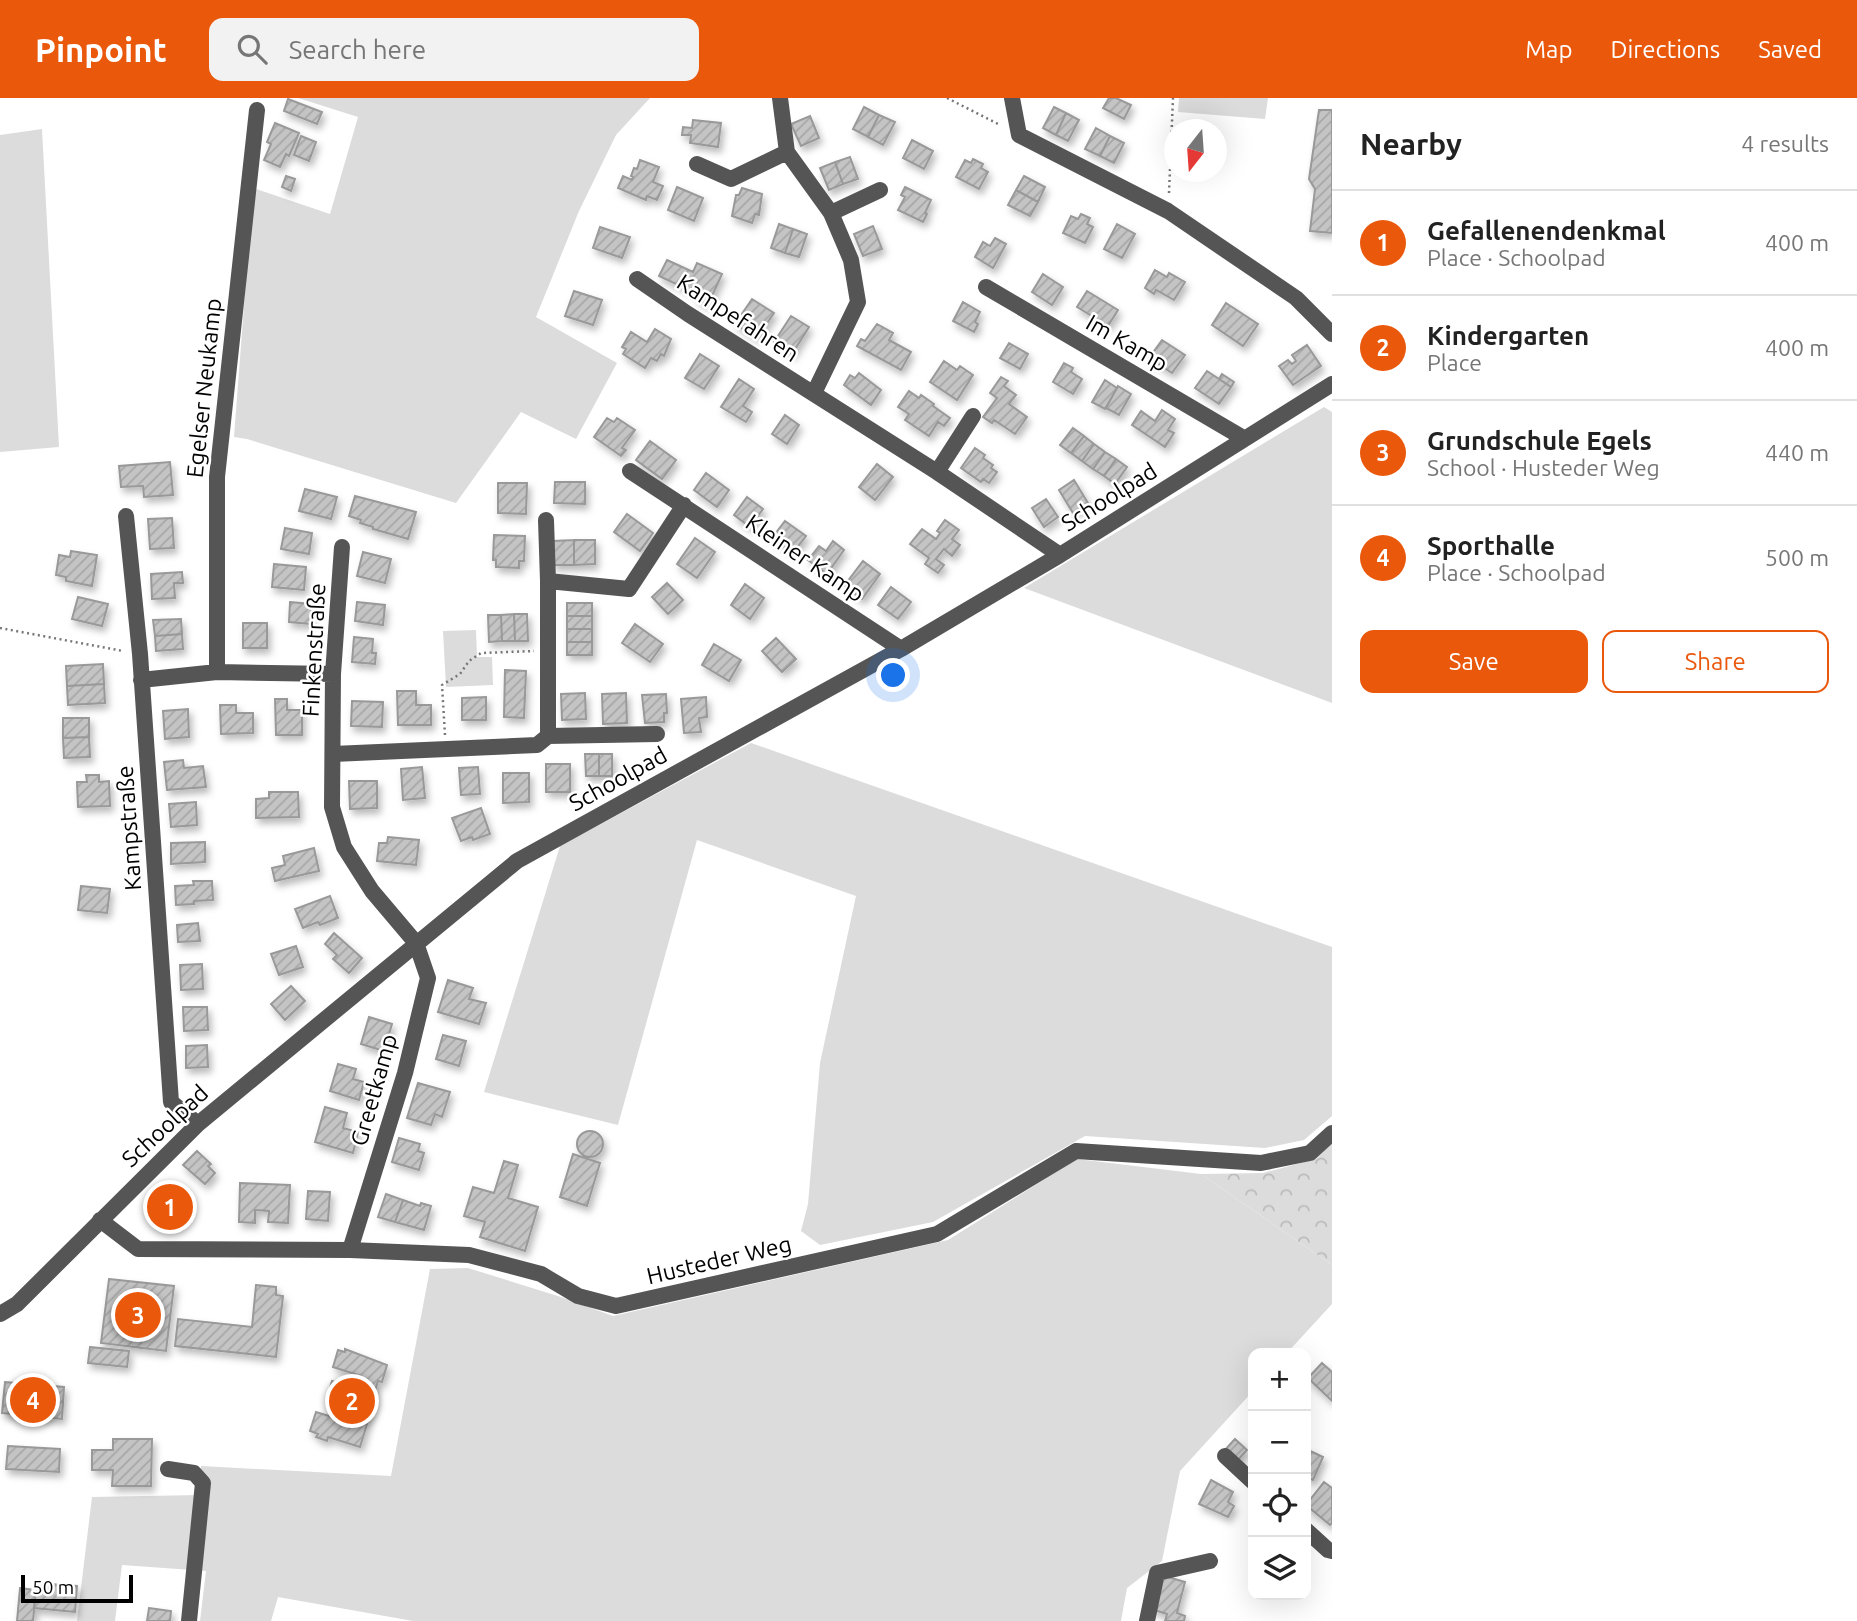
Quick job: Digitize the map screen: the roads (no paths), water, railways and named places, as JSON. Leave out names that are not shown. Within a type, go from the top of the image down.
[{"type":"street","points":[[780,98],[787,152],[831,213],[880,190]]},
{"type":"street","points":[[1012,98],[1019,135],[1168,211],[1296,298],[1332,334]]},
{"type":"street","name":"Egelser Neukamp","points":[[217,672],[216,477],[257,110]]},
{"type":"street","points":[[697,164],[731,179],[787,152]]},
{"type":"street","name":"Kampefahren","points":[[814,393],[858,302],[851,260],[831,213]]},
{"type":"street","name":"Kampefahren","points":[[637,279],[937,472],[1059,555]]},
{"type":"street","name":"Im Kamp","points":[[986,287],[1245,439]]},
{"type":"street","name":"Schoolpad","points":[[0,1314],[17,1304],[198,1124],[517,861],[901,649],[1059,555],[1332,384]]},
{"type":"street","points":[[937,472],[973,416]]},
{"type":"street","name":"Kleiner Kamp","points":[[630,471],[901,649]]},
{"type":"street","points":[[548,581],[629,589],[684,505]]},
{"type":"street","name":"Kampstraße","points":[[126,516],[140,654],[171,1102],[198,1124]]},
{"type":"street","points":[[542,740],[548,651],[546,520]]},
{"type":"street","name":"Finkenstraße","points":[[342,547],[333,674],[332,807],[344,847],[372,891],[416,943]]},
{"type":"street","points":[[141,680],[217,672],[333,674]]},
{"type":"street","points":[[333,754],[657,734]]},
{"type":"street","name":"Greetkamp","points":[[350,1250],[405,1073],[428,978],[416,943]]},
{"type":"street","name":"Husteder Weg","points":[[100,1220],[138,1249],[350,1250],[469,1255],[541,1274],[578,1296],[616,1306],[937,1234],[1076,1151],[1261,1163],[1310,1153],[1332,1133]]},
{"type":"street","points":[[1225,1457],[1248,1478]]},
{"type":"street","points":[[169,1469],[194,1473],[203,1483],[189,1621]]},
{"type":"street","points":[[1311,1535],[1332,1551]]},
{"type":"street","points":[[1147,1621],[1157,1573],[1210,1561]]},
{"type":"place","name":"Gefallenendenkmal","points":[[170,1207]]},
{"type":"place","name":"Grundschule Egels","points":[[138,1315]]},
{"type":"place","name":"Sporthalle","points":[[33,1400]]},
{"type":"place","name":"Kindergarten","points":[[352,1401]]}]
